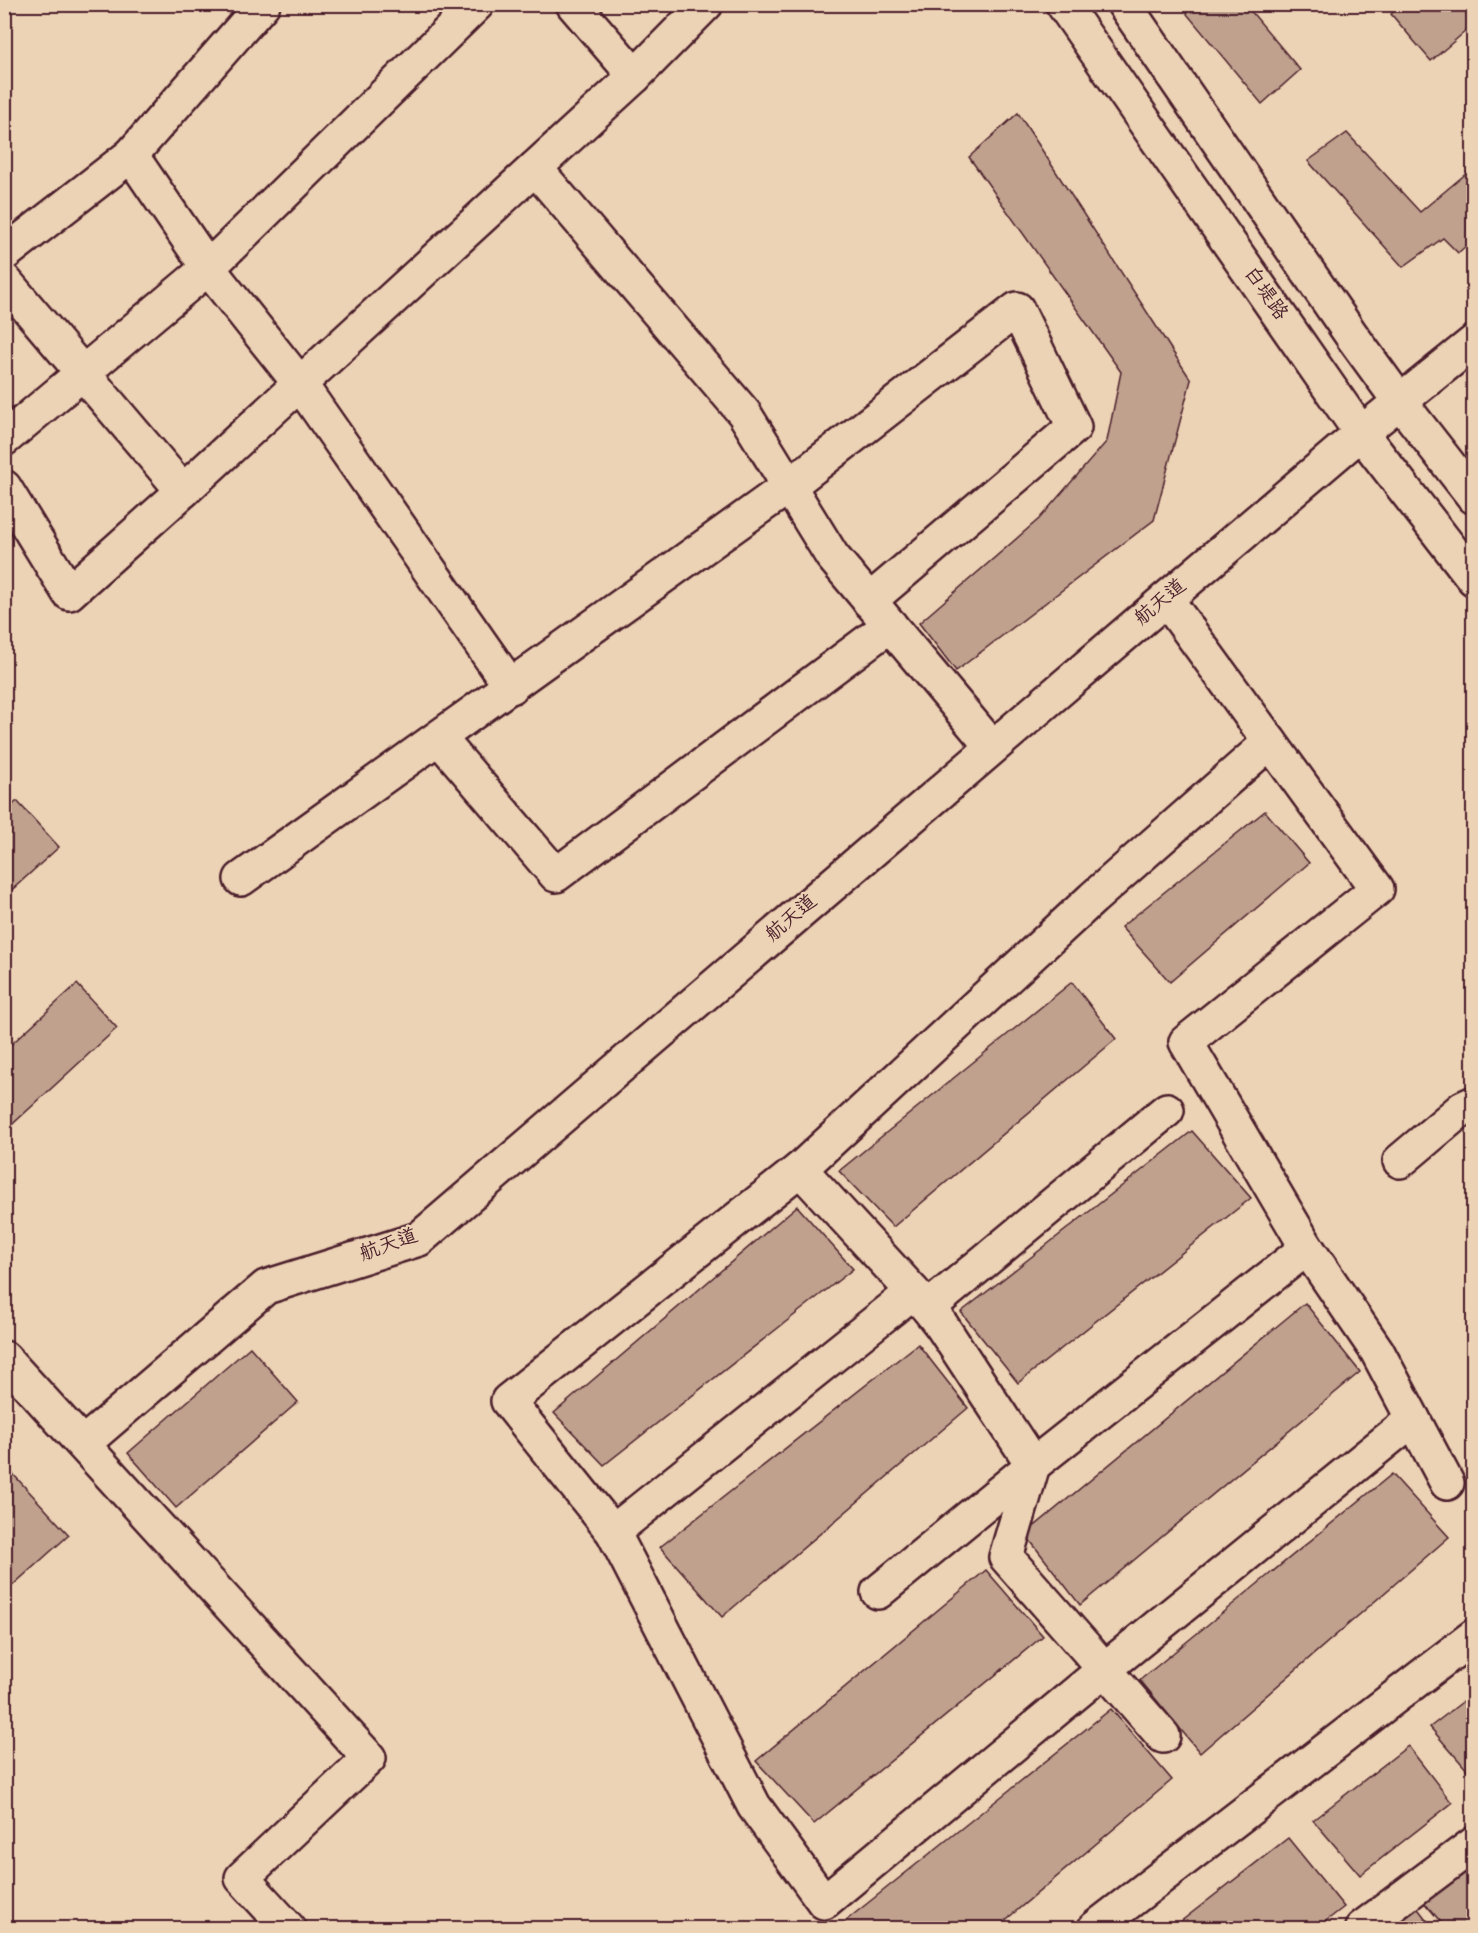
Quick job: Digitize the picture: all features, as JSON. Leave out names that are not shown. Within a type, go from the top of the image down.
[{"type":"street","points":[[4,254],[130,155],[263,4]]},
{"type":"street","points":[[4,439],[208,268],[477,4]]},
{"type":"street","points":[[573,4],[635,76]]},
{"type":"street","points":[[4,487],[69,592],[183,491],[635,76],[706,4]]},
{"type":"street","name":"白堤路","points":[[1063,4],[1361,433],[1473,579]]},
{"type":"street","points":[[1124,4],[1281,236],[1400,402],[1473,497]]},
{"type":"street","points":[[130,155],[208,268],[300,384],[511,687]]},
{"type":"street","points":[[535,168],[744,412],[832,556],[992,747]]},
{"type":"street","points":[[4,280],[183,491]]},
{"type":"street","points":[[241,879],[789,486],[1017,309],[1074,427],[879,613],[556,875],[439,738]]},
{"type":"street","name":"航天道","points":[[83,1444],[266,1287],[419,1239],[992,747],[1361,433],[1473,342]]},
{"type":"street","points":[[1166,599],[1377,889],[1186,1042],[1307,1248],[1377,1351],[1448,1483]]},
{"type":"street","points":[[1270,742],[1093,898],[800,1169],[508,1401],[613,1532],[754,1806],[824,1902],[1105,1669],[1413,1419]]},
{"type":"street","points":[[1400,1161],[1463,1108],[1473,1103]]},
{"type":"street","points":[[613,1532],[921,1300],[1167,1110]]},
{"type":"street","points":[[800,1169],[921,1300],[942,1326],[1034,1465]]},
{"type":"street","points":[[878,1592],[1307,1248]]},
{"type":"street","points":[[4,1358],[369,1758],[242,1878],[288,1929]]},
{"type":"street","points":[[1034,1465],[1006,1557],[1163,1736]]},
{"type":"street","points":[[1095,1929],[1473,1635]]},
{"type":"street","points":[[1362,1929],[1473,1844]]},
{"type":"building","points":[[1185,4],[1245,4],[1300,70],[1262,104],[1187,14]]},
{"type":"building","points":[[1403,4],[1474,4],[1474,24],[1431,61],[1391,14]]},
{"type":"building","points":[[1018,113],[1191,380],[1154,520],[956,671],[919,623],[1039,519],[1107,441],[1121,372],[969,157]]},
{"type":"building","points":[[1347,133],[1420,212],[1474,167],[1474,239],[1458,253],[1443,238],[1403,267],[1308,161]]},
{"type":"building","points":[[17,801],[59,847],[4,897],[4,813]]},
{"type":"building","points":[[1265,811],[1309,863],[1170,982],[1121,927]]},
{"type":"building","points":[[1072,982],[1116,1039],[893,1227],[839,1171]]},
{"type":"building","points":[[77,984],[117,1028],[4,1132],[4,1051]]},
{"type":"building","points":[[1192,1131],[1251,1198],[1018,1383],[961,1312]]},
{"type":"building","points":[[797,1206],[853,1269],[604,1465],[554,1413]]},
{"type":"building","points":[[1305,1303],[1360,1372],[1080,1605],[1025,1534]]},
{"type":"building","points":[[918,1344],[968,1408],[722,1617],[660,1547]]},
{"type":"building","points":[[250,1347],[298,1402],[176,1508],[128,1453]]},
{"type":"building","points":[[13,1474],[69,1535],[4,1593],[4,1482]]},
{"type":"building","points":[[1392,1474],[1449,1537],[1200,1753],[1140,1680]]},
{"type":"building","points":[[986,1570],[1043,1636],[814,1824],[756,1761]]},
{"type":"building","points":[[1474,1693],[1474,1778],[1430,1727]]},
{"type":"building","points":[[1111,1709],[1172,1780],[996,1928],[849,1928],[844,1922]]},
{"type":"building","points":[[1408,1746],[1452,1803],[1360,1875],[1313,1820]]},
{"type":"building","points":[[1288,1838],[1344,1907],[1317,1928],[1186,1928],[1180,1922]]},
{"type":"building","points":[[1474,1860],[1474,1928],[1446,1928],[1422,1900]]},
{"type":"building","points":[[1415,1905],[1433,1928],[1385,1928]]}]
